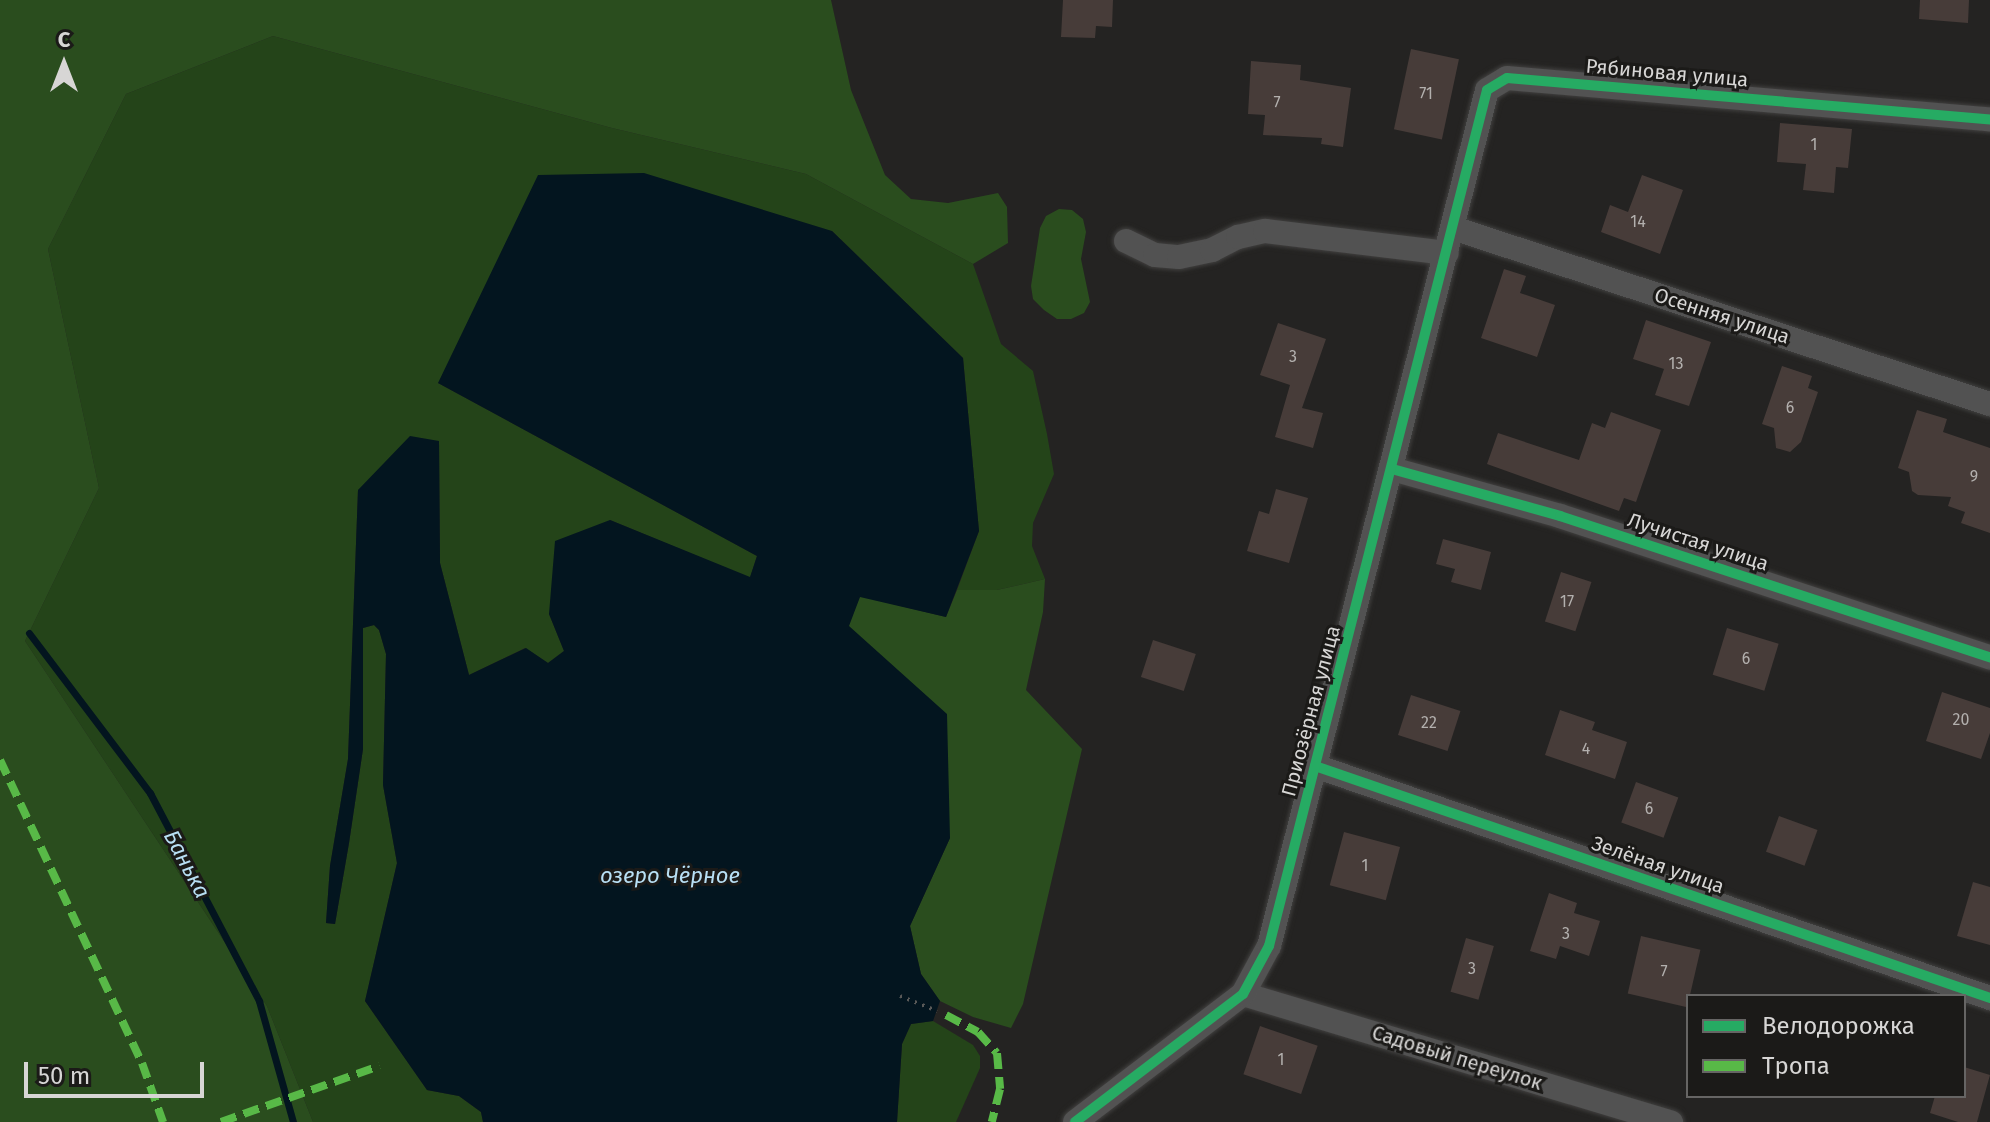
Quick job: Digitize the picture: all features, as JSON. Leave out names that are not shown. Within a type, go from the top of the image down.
[{"type":"street","name":"Рябиновая улица","points":[[1453,228],[1487,90],[1507,78],[1990,119]]},
{"type":"street","name":"Приозёрная улица","points":[[1075,1122],[1243,994],[1269,946],[1453,228]]},
{"type":"street","name":"Осенняя улица","points":[[1453,228],[1990,404]]},
{"type":"street","points":[[1126,241],[1155,255],[1179,257],[1212,250],[1238,237],[1265,231],[1447,253]]},
{"type":"street","name":"Лучистая улица","points":[[1392,469],[1560,516],[1990,657]]},
{"type":"street","name":"Зелёная улица","points":[[1315,766],[1990,998]]},
{"type":"street","name":"Садовый переулок","points":[[1243,994],[1671,1122]]},
{"type":"path","points":[[900,996],[937,1011]]},
{"type":"green space","points":[[0,0],[831,0],[851,90],[885,175],[911,199],[948,203],[998,193],[1007,207],[1008,243],[973,264],[806,174],[612,128],[273,36],[126,94],[48,249],[99,488],[25,641],[267,1006],[313,1122],[0,1122]]},
{"type":"green space","points":[[273,36],[612,128],[806,174],[973,264],[1001,344],[1033,371],[1047,434],[1054,474],[1033,523],[1032,546],[1045,579],[997,590],[957,590],[979,531],[963,358],[832,231],[438,383],[757,556],[750,578],[610,520],[549,614],[564,651],[548,663],[525,648],[469,675],[440,563],[439,441],[358,490],[348,759],[330,866],[326,923],[335,924],[363,749],[363,628],[374,625],[379,630],[386,654],[383,785],[397,863],[365,1001],[427,1090],[459,1096],[481,1112],[483,1122],[313,1122],[267,1006],[25,641],[99,488],[48,249],[126,94]]},
{"type":"green space","points":[[1059,209],[1072,210],[1083,219],[1086,232],[1081,259],[1090,302],[1084,313],[1071,319],[1057,319],[1044,310],[1033,299],[1031,286],[1040,228],[1046,216]]},
{"type":"green space","points":[[1045,579],[1043,612],[1026,690],[1082,749],[1023,1004],[1011,1028],[973,1017],[940,1001],[921,974],[910,926],[950,838],[848,626],[860,596],[946,617],[957,590],[997,590]]},
{"type":"green space","points":[[933,1021],[973,1045],[980,1056],[980,1068],[956,1122],[897,1122],[902,1044],[911,1024]]},
{"type":"water","name":"озеро Чёрное","points":[[644,173],[832,231],[963,358],[979,531],[946,617],[860,597],[849,626],[947,714],[950,838],[910,926],[921,974],[940,1001],[933,1021],[911,1024],[902,1044],[897,1122],[483,1122],[481,1112],[459,1096],[427,1090],[365,1001],[397,863],[383,785],[386,654],[379,630],[374,625],[363,628],[363,749],[335,924],[326,923],[330,866],[348,759],[358,490],[410,436],[439,441],[440,563],[469,675],[526,648],[548,663],[564,651],[549,614],[555,541],[610,520],[750,577],[757,556],[438,383],[538,175]]},
{"type":"building","points":[[1063,0],[1113,0],[1112,27],[1096,26],[1095,38],[1061,37]]},
{"type":"building","points":[[1920,0],[1969,0],[1968,23],[1919,19]]},
{"type":"building","points":[[1411,49],[1459,59],[1442,139],[1394,129]]},
{"type":"building","points":[[1251,61],[1301,65],[1300,80],[1351,88],[1343,147],[1321,144],[1322,138],[1263,135],[1265,115],[1248,114]]},
{"type":"building","points":[[1780,123],[1852,129],[1848,168],[1836,167],[1834,193],[1803,190],[1806,164],[1777,162]]},
{"type":"building","points":[[1642,175],[1683,190],[1660,254],[1601,232],[1610,205],[1628,212]]},
{"type":"building","points":[[1504,269],[1526,276],[1520,293],[1555,305],[1537,357],[1481,338]]},
{"type":"building","points":[[1646,320],[1711,342],[1689,406],[1655,395],[1664,369],[1633,359]]},
{"type":"building","points":[[1278,323],[1326,339],[1302,408],[1323,413],[1313,448],[1275,437],[1290,385],[1260,375]]},
{"type":"building","points":[[1782,366],[1812,376],[1808,388],[1818,392],[1801,442],[1790,452],[1776,448],[1774,428],[1762,424]]},
{"type":"building","points":[[1917,410],[1947,419],[1943,432],[1990,448],[1990,533],[1961,523],[1965,512],[1948,506],[1951,497],[1918,495],[1912,491],[1909,472],[1898,468]]},
{"type":"building","points":[[1611,412],[1661,430],[1636,502],[1624,498],[1619,511],[1487,464],[1498,433],[1579,460],[1592,423],[1605,428]]},
{"type":"building","points":[[1276,489],[1308,498],[1289,563],[1247,551],[1259,511],[1269,514]]},
{"type":"building","points":[[1443,539],[1491,552],[1481,590],[1451,582],[1455,569],[1436,564]]},
{"type":"building","points":[[1561,572],[1591,582],[1575,631],[1545,621]]},
{"type":"building","points":[[1727,628],[1779,644],[1764,691],[1713,675]]},
{"type":"building","points":[[1153,640],[1196,654],[1184,691],[1141,677]]},
{"type":"building","points":[[1942,692],[1990,708],[1990,733],[1981,759],[1926,741]]},
{"type":"building","points":[[1411,695],[1460,711],[1447,751],[1398,735]]},
{"type":"building","points":[[1560,710],[1595,722],[1592,730],[1627,742],[1615,779],[1545,755]]},
{"type":"building","points":[[1636,782],[1678,797],[1664,838],[1621,822]]},
{"type":"building","points":[[1779,816],[1818,830],[1805,866],[1766,852]]},
{"type":"building","points":[[1344,832],[1400,847],[1386,900],[1330,885]]},
{"type":"building","points":[[1973,882],[1990,887],[1990,945],[1957,936]]},
{"type":"building","points":[[1549,893],[1577,903],[1574,913],[1600,921],[1589,956],[1560,946],[1556,959],[1530,951]]},
{"type":"building","points":[[1641,936],[1700,950],[1690,994],[1686,994],[1686,1007],[1628,993]]},
{"type":"building","points":[[1466,938],[1494,946],[1478,1000],[1451,992]]},
{"type":"building","points":[[1260,1026],[1318,1046],[1301,1094],[1243,1074]]},
{"type":"building","points":[[1966,1068],[1990,1075],[1977,1122],[1958,1122],[1930,1113],[1934,1098],[1966,1098]]},
{"type":"waterway","name":"Банька","points":[[29,633],[150,793],[259,1001],[293,1122]]},
{"type":"marked path","points":[[0,760],[142,1063],[163,1122]]},
{"type":"marked path","points":[[946,1015],[978,1032],[997,1053],[1000,1089],[992,1122]]},
{"type":"marked path","points":[[221,1122],[379,1066]]},
{"type":"cycle path","points":[[1075,1122],[1243,994],[1269,946],[1487,90],[1507,78],[1990,119]]},
{"type":"cycle path","points":[[1392,469],[1560,516],[1990,657]]},
{"type":"cycle path","points":[[1315,766],[1990,998]]}]
